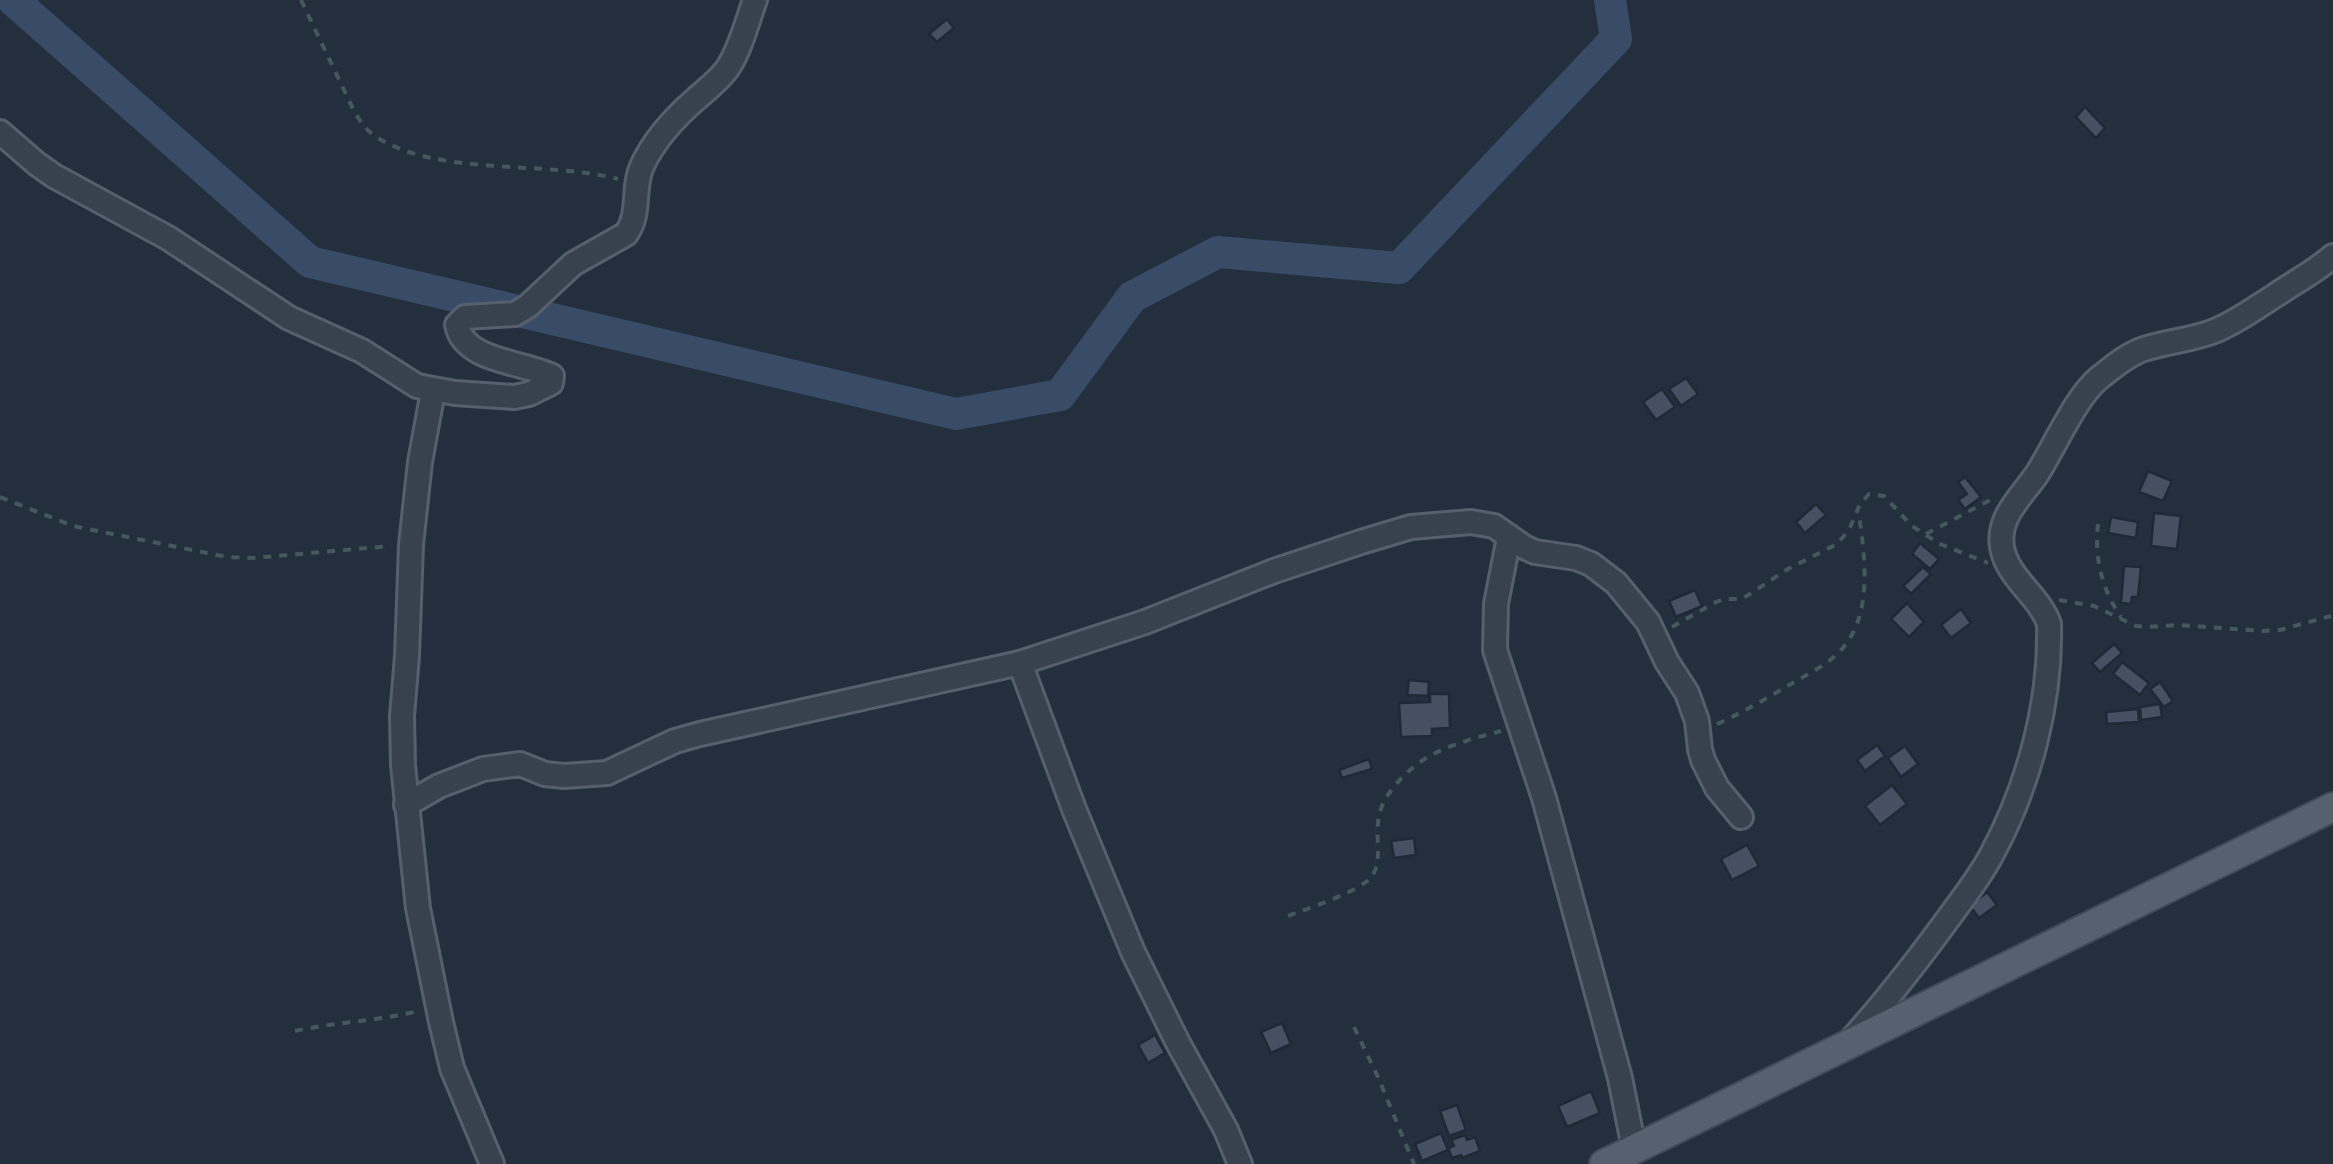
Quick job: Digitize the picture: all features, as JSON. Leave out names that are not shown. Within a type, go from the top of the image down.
[{"type":"main road","points":[[1604,1164],[2333,807]]},
{"type":"street","points":[[0,132],[54,176],[168,238],[279,312],[362,351],[417,386],[514,396],[529,394],[551,383],[551,374],[508,364],[473,348],[458,330],[460,320],[521,310],[572,264],[626,234],[635,214],[642,165],[673,120],[729,68],[755,0]]},
{"type":"street","points":[[1846,1045],[1894,990],[1976,883],[2008,823],[2038,732],[2048,672],[2049,624],[2046,613],[2004,557],[2002,525],[2088,389],[2109,371],[2142,350],[2218,330],[2329,267]]},
{"type":"street","points":[[433,390],[411,545],[402,716],[406,805],[418,908],[452,1068],[492,1164]]},
{"type":"street","points":[[406,805],[439,786],[482,769],[520,764],[545,774],[564,776],[608,772],[700,734],[1020,663],[1145,622],[1322,554],[1411,527],[1470,522],[1494,526],[1524,547],[1576,558],[1604,571],[1640,609],[1693,707],[1700,749],[1710,776],[1741,817]]},
{"type":"street","points":[[1509,537],[1500,575],[1494,634],[1498,666],[1544,798],[1620,1078],[1634,1148]]},
{"type":"street","points":[[1020,663],[1058,770],[1127,939],[1240,1164]]},
{"type":"path","points":[[301,0],[355,113],[376,137],[406,151],[453,160],[566,169],[637,184]]},
{"type":"path","points":[[1926,534],[1996,496],[2029,486]]},
{"type":"path","points":[[1655,636],[1716,602],[1742,599],[1788,569],[1826,551],[1845,536],[1864,497],[1877,494],[1884,496],[1902,518],[1940,544],[2012,570]]},
{"type":"path","points":[[0,498],[73,526],[227,557],[411,545]]},
{"type":"path","points":[[1698,730],[1775,694],[1842,649],[1858,620],[1862,598],[1865,564],[1858,511]]},
{"type":"path","points":[[2098,524],[2101,576],[2124,621]]},
{"type":"path","points":[[2026,589],[2046,598],[2094,606],[2147,627],[2280,630],[2331,616]]},
{"type":"path","points":[[1288,916],[1370,879],[1376,865],[1380,810],[1408,769],[1440,750],[1520,726]]},
{"type":"path","points":[[296,1031],[438,1007]]},
{"type":"path","points":[[1354,1027],[1414,1164]]},
{"type":"building","points":[[947,19],[954,28],[937,42],[929,34]]},
{"type":"building","points":[[2085,107],[2105,128],[2096,138],[2076,117]]},
{"type":"building","points":[[1686,378],[1698,394],[1681,406],[1669,389]]},
{"type":"building","points":[[1662,389],[1675,407],[1656,420],[1643,402]]},
{"type":"building","points":[[2148,471],[2172,481],[2163,501],[2139,492]]},
{"type":"building","points":[[1965,477],[1981,497],[1965,509],[1958,500],[1967,494],[1958,482]]},
{"type":"building","points":[[1816,504],[1826,515],[1805,533],[1796,522]]},
{"type":"building","points":[[2154,513],[2181,516],[2177,549],[2151,546]]},
{"type":"building","points":[[2111,517],[2138,522],[2136,538],[2108,533]]},
{"type":"building","points":[[1920,543],[1939,559],[1930,569],[1912,554]]},
{"type":"building","points":[[2124,566],[2141,567],[2138,597],[2132,597],[2131,604],[2121,603]]},
{"type":"building","points":[[1923,567],[1931,574],[1911,594],[1903,586]]},
{"type":"building","points":[[1695,590],[1702,606],[1676,617],[1669,601]]},
{"type":"building","points":[[1907,603],[1924,622],[1909,637],[1891,619]]},
{"type":"building","points":[[1961,609],[1971,623],[1951,638],[1941,625]]},
{"type":"building","points":[[2114,644],[2122,653],[2100,672],[2092,663]]},
{"type":"building","points":[[2122,662],[2149,683],[2140,695],[2113,674]]},
{"type":"building","points":[[1409,680],[1429,682],[1428,696],[1407,695]]},
{"type":"building","points":[[2160,682],[2173,701],[2164,707],[2150,689]]},
{"type":"building","points":[[1430,694],[1449,694],[1450,728],[1432,729],[1432,736],[1401,737],[1399,703],[1430,702]]},
{"type":"building","points":[[2160,704],[2162,717],[2141,720],[2140,707]]},
{"type":"building","points":[[2138,709],[2139,722],[2107,724],[2106,712]]},
{"type":"building","points":[[1877,745],[1885,756],[1865,771],[1857,760]]},
{"type":"building","points":[[1905,746],[1918,764],[1901,777],[1888,758]]},
{"type":"building","points":[[1369,759],[1372,769],[1342,778],[1339,770]]},
{"type":"building","points":[[1892,785],[1907,804],[1880,825],[1865,806]]},
{"type":"building","points":[[1414,838],[1416,855],[1394,858],[1391,841]]},
{"type":"building","points":[[1747,845],[1759,866],[1732,880],[1721,859]]},
{"type":"building","points":[[1987,892],[1997,905],[1979,918],[1970,906]]},
{"type":"building","points":[[1282,1023],[1291,1044],[1271,1053],[1261,1032]]},
{"type":"building","points":[[1155,1035],[1165,1053],[1148,1063],[1138,1045]]},
{"type":"building","points":[[1591,1091],[1600,1113],[1567,1127],[1558,1106]]},
{"type":"building","points":[[1457,1105],[1466,1130],[1449,1136],[1440,1111]]},
{"type":"building","points":[[1441,1133],[1448,1150],[1422,1161],[1415,1144]]},
{"type":"building","points":[[1465,1135],[1467,1140],[1475,1137],[1480,1151],[1452,1158],[1448,1148],[1454,1146],[1451,1140]]},
{"type":"waterway","points":[[13,0],[310,262],[956,414],[1060,395],[1132,297],[1218,252],[1399,268],[1616,39],[1610,0]]}]
